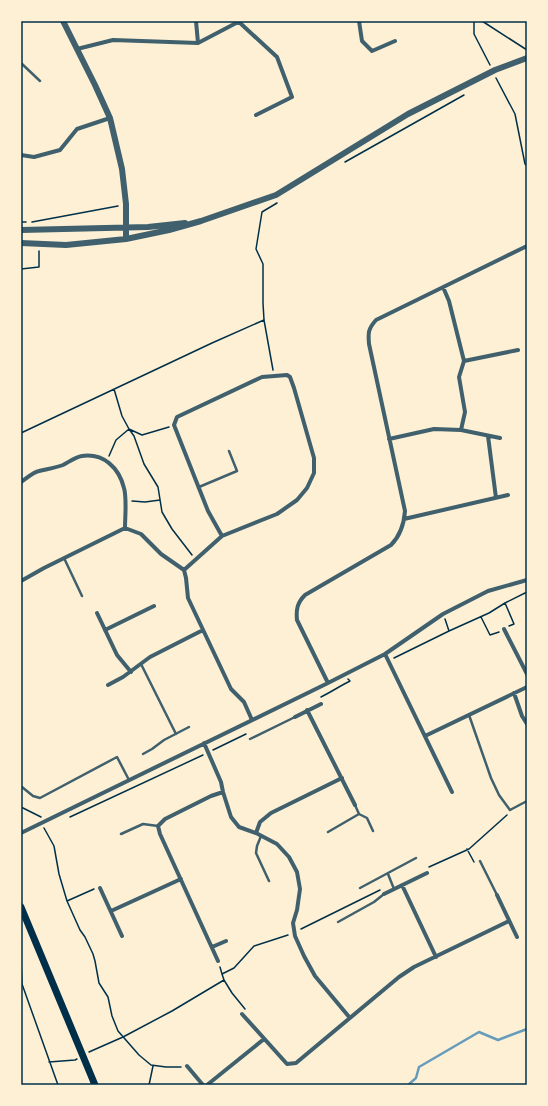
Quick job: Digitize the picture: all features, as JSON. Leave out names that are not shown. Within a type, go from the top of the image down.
[{"type":"main road","points":[[21,907],[96,1085]]},
{"type":"street","points":[[63,21],[110,118],[122,169],[126,204],[126,239]]},
{"type":"street","points":[[196,21],[198,43]]},
{"type":"street","points":[[77,49],[113,40],[198,43],[239,21],[278,57],[292,97],[256,115]]},
{"type":"street","points":[[359,21],[362,40],[372,51],[394,41]]},
{"type":"street","points":[[21,243],[66,245],[126,239],[169,230],[201,221],[276,195],[408,114],[495,70],[527,58]]},
{"type":"street","points":[[21,155],[34,157],[60,150],[77,129],[110,118]]},
{"type":"street","points":[[21,230],[148,226],[201,221]]},
{"type":"street","points":[[328,683],[297,620],[297,606],[305,595],[391,545],[402,530],[404,519],[404,511],[369,344],[368,334],[371,326],[376,320],[527,246]]},
{"type":"street","points":[[442,287],[449,300],[464,361],[459,377],[465,412],[462,430]]},
{"type":"street","points":[[464,361],[518,350]]},
{"type":"street","points":[[184,570],[222,536],[278,514],[297,500],[307,488],[314,474],[314,458],[294,388],[290,377],[287,375],[262,377],[176,417],[174,425],[208,511],[222,536]]},
{"type":"street","points":[[389,439],[434,429],[462,430],[500,438]]},
{"type":"street","points":[[488,436],[496,498]]},
{"type":"street","points":[[21,482],[37,471],[49,470],[80,456],[91,455],[105,459],[117,470],[124,488],[125,528]]},
{"type":"street","points":[[404,519],[508,495]]},
{"type":"street","points":[[21,581],[125,528],[141,534],[161,554],[184,570],[188,598],[231,689],[244,702],[252,720]]},
{"type":"street","points":[[21,833],[385,654],[443,614],[488,591],[527,580]]},
{"type":"street","points":[[105,630],[154,606]]},
{"type":"street","points":[[97,614],[117,655],[131,672]]},
{"type":"street","points":[[108,685],[131,672],[150,657],[203,630]]},
{"type":"street","points":[[504,630],[527,674]]},
{"type":"street","points":[[385,654],[452,792]]},
{"type":"street","points":[[425,736],[527,687]]},
{"type":"street","points":[[514,693],[522,716],[527,724]]},
{"type":"street","points":[[295,717],[321,704]]},
{"type":"street","points":[[307,710],[355,805]]},
{"type":"street","points":[[204,743],[221,782],[231,817],[239,827],[256,833],[277,844],[289,857],[297,872],[300,889],[297,910],[293,923],[295,936],[315,976],[350,1018]]},
{"type":"street","points":[[256,833],[260,822],[271,813],[342,778]]},
{"type":"street","points":[[218,961],[160,834],[158,826],[165,819],[211,796],[223,792]]},
{"type":"street","points":[[384,894],[427,874]]},
{"type":"street","points":[[111,911],[181,880]]},
{"type":"street","points":[[402,885],[436,956]]},
{"type":"street","points":[[100,887],[122,936]]},
{"type":"street","points":[[497,895],[517,937]]},
{"type":"street","points":[[242,1014],[287,1064],[296,1063],[399,977],[414,967],[510,921]]},
{"type":"street","points":[[212,947],[226,940]]},
{"type":"street","points":[[207,1085],[264,1039]]},
{"type":"street","points":[[187,1066],[203,1085]]},
{"type":"lane","points":[[21,63],[40,81]]},
{"type":"lane","points":[[199,488],[237,471],[228,450]]},
{"type":"lane","points":[[64,558],[82,596]]},
{"type":"lane","points":[[141,664],[176,734]]},
{"type":"lane","points":[[469,715],[491,778],[499,796],[510,810],[527,800]]},
{"type":"lane","points":[[250,739],[295,717]]},
{"type":"lane","points":[[142,754],[188,727]]},
{"type":"lane","points":[[22,787],[33,796],[40,798],[117,757],[129,780]]},
{"type":"lane","points":[[355,805],[359,814],[367,818],[373,831]]},
{"type":"lane","points":[[328,832],[359,814]]},
{"type":"lane","points":[[121,834],[143,824],[158,826]]},
{"type":"lane","points":[[261,836],[256,853],[269,881]]},
{"type":"lane","points":[[360,888],[416,858]]},
{"type":"lane","points":[[480,861],[497,895]]},
{"type":"lane","points":[[388,874],[394,889]]},
{"type":"lane","points":[[338,922],[374,902],[384,894]]},
{"type":"path","points":[[474,21],[474,34]]},
{"type":"path","points":[[482,21],[527,50]]},
{"type":"path","points":[[343,163],[467,93]]},
{"type":"path","points":[[515,114],[525,164],[527,166]]},
{"type":"path","points":[[274,376],[264,320],[263,264],[256,249],[262,212],[282,200]]},
{"type":"path","points":[[21,222],[29,222],[126,204]]},
{"type":"path","points":[[21,433],[114,388],[264,320]]},
{"type":"path","points":[[114,388],[122,416],[134,436],[144,464],[158,487],[162,512],[172,529],[188,548],[195,560]]},
{"type":"path","points":[[129,429],[142,435],[174,425]]},
{"type":"path","points":[[107,461],[116,440],[129,429]]},
{"type":"path","points":[[125,501],[145,502],[160,500]]},
{"type":"path","points":[[389,661],[527,592]]},
{"type":"path","points":[[481,616],[490,635],[504,630],[514,624],[505,603]]},
{"type":"path","points":[[443,614],[449,631]]},
{"type":"path","points":[[321,697],[350,681],[345,674]]},
{"type":"path","points":[[69,818],[245,734]]},
{"type":"path","points":[[427,874],[425,869],[469,849],[516,806]]},
{"type":"path","points":[[21,807],[40,816],[44,822],[44,826],[56,851],[59,874],[67,901],[80,930],[90,946],[95,961],[99,983],[108,997],[115,1024],[123,1037],[145,1061],[153,1066],[175,1068],[187,1066]]},
{"type":"path","points":[[67,901],[100,887]]},
{"type":"path","points":[[21,964],[22,984],[58,1085]]},
{"type":"path","points":[[222,974],[232,993],[246,1010],[242,1014]]},
{"type":"path","points":[[123,1037],[172,1011],[224,980]]},
{"type":"path","points":[[149,1085],[153,1066]]},
{"type":"waterway","points":[[408,1085],[416,1078],[419,1067],[479,1032],[498,1040],[527,1029]]}]
